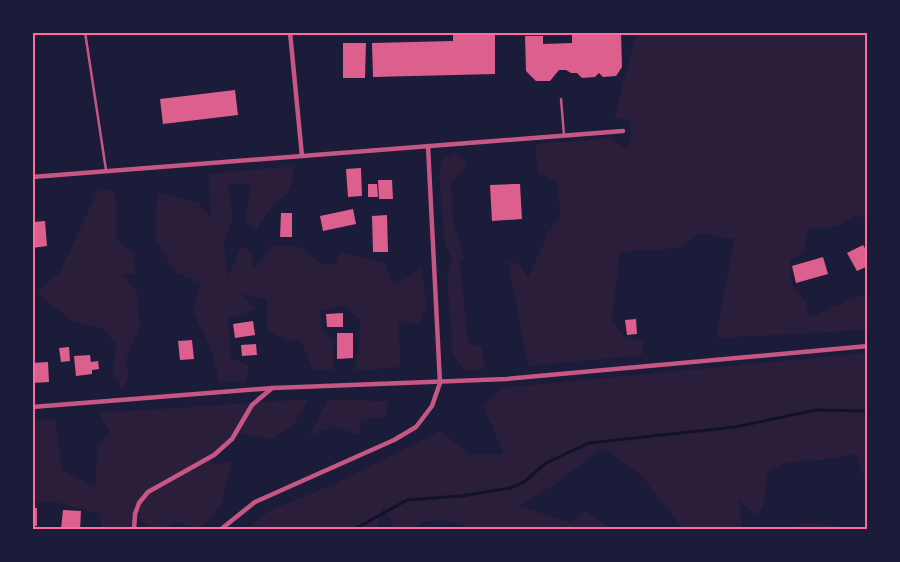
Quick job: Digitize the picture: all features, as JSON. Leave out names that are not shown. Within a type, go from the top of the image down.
[{"type":"street","points":[[290,32],[302,156]]},
{"type":"street","points":[[32,177],[623,131]]},
{"type":"street","points":[[220,530],[255,502],[394,440],[416,427],[432,406],[440,383],[428,146]]},
{"type":"street","points":[[32,407],[272,388],[440,383],[515,378],[868,346]]},
{"type":"street","points":[[134,530],[135,514],[139,503],[148,492],[214,455],[232,439],[252,405],[272,388]]},
{"type":"lane","points":[[85,32],[106,170]]},
{"type":"lane","points":[[562,99],[564,136]]},
{"type":"shaded area","points":[[633,33],[867,33],[867,218],[853,216],[837,227],[808,229],[804,253],[790,260],[792,286],[806,301],[809,318],[860,295],[867,298],[867,330],[716,338],[734,239],[699,233],[681,248],[620,252],[612,320],[622,335],[644,342],[642,355],[528,366],[508,261],[521,265],[528,279],[548,233],[560,216],[558,182],[538,173],[535,144],[612,138],[626,150],[632,132],[628,120],[614,118],[636,34]]},
{"type":"shaded area","points":[[455,153],[467,162],[462,171],[451,182],[453,221],[464,258],[460,263],[468,343],[482,347],[485,369],[463,369],[453,355],[447,277],[452,258],[445,245],[439,173],[442,159]]},
{"type":"shaded area","points":[[294,166],[291,189],[270,209],[256,231],[245,221],[251,183],[228,185],[233,216],[224,245],[228,277],[241,246],[252,252],[254,270],[271,245],[301,247],[321,264],[336,264],[340,252],[385,263],[394,286],[421,268],[427,306],[418,325],[399,320],[400,367],[354,371],[359,346],[360,319],[344,306],[320,310],[323,332],[333,340],[333,370],[313,370],[300,339],[285,340],[267,329],[267,299],[240,293],[256,309],[228,319],[231,358],[250,366],[245,381],[219,382],[212,351],[193,312],[201,283],[176,273],[155,240],[157,193],[198,202],[211,219],[209,174]]},
{"type":"shaded area","points":[[99,188],[115,191],[117,240],[133,252],[136,274],[123,275],[137,292],[140,326],[125,362],[129,375],[122,390],[112,371],[117,345],[102,328],[72,321],[37,293],[60,272]]},
{"type":"shaded area","points":[[867,353],[867,487],[856,454],[822,460],[788,462],[767,472],[764,505],[758,516],[739,500],[741,525],[744,529],[683,529],[640,474],[603,448],[554,485],[519,506],[571,523],[584,511],[613,529],[474,529],[446,520],[421,522],[413,529],[394,529],[383,506],[378,529],[247,529],[269,511],[334,484],[441,431],[469,455],[504,454],[483,405],[501,388]]},
{"type":"shaded area","points":[[309,399],[294,424],[271,439],[233,433],[209,465],[232,461],[221,506],[200,529],[174,521],[164,529],[150,529],[140,518],[134,529],[101,529],[101,514],[51,501],[33,503],[32,422],[55,419],[62,470],[95,487],[98,444],[110,432],[99,413]]},
{"type":"shaded area","points":[[327,400],[388,401],[387,417],[361,420],[359,435],[334,426],[309,436]]},
{"type":"shaded area","points":[[800,522],[836,525],[836,529],[797,529]]},
{"type":"building","points":[[453,32],[495,32],[495,74],[373,77],[372,43],[453,41]]},
{"type":"building","points":[[572,32],[621,32],[622,67],[616,76],[603,77],[599,73],[595,77],[582,78],[577,73],[559,70],[550,81],[536,81],[526,71],[525,36],[543,36],[543,44],[572,43]]},
{"type":"building","points":[[343,43],[366,43],[365,78],[343,78]]},
{"type":"building","points":[[235,90],[238,115],[163,124],[160,99]]},
{"type":"building","points":[[361,168],[362,196],[348,197],[346,169]]},
{"type":"building","points":[[378,180],[392,180],[393,199],[379,199]]},
{"type":"building","points":[[368,184],[377,184],[378,197],[368,197]]},
{"type":"building","points":[[520,184],[522,219],[492,221],[490,185]]},
{"type":"building","points":[[353,209],[356,224],[323,231],[320,216]]},
{"type":"building","points":[[281,213],[292,213],[292,237],[280,237]]},
{"type":"building","points":[[387,215],[388,252],[373,252],[372,216]]},
{"type":"building","points":[[45,221],[47,246],[32,248],[33,222]]},
{"type":"building","points":[[863,245],[868,253],[868,266],[857,271],[847,253]]},
{"type":"building","points":[[823,257],[828,274],[796,283],[792,266]]},
{"type":"building","points":[[343,313],[343,327],[327,327],[326,314]]},
{"type":"building","points":[[636,319],[637,334],[627,335],[625,320]]},
{"type":"building","points":[[253,321],[255,335],[235,338],[233,324]]},
{"type":"building","points":[[337,333],[353,333],[353,358],[337,359]]},
{"type":"building","points":[[192,340],[194,359],[180,360],[178,341]]},
{"type":"building","points":[[256,344],[257,355],[242,356],[241,345]]},
{"type":"building","points":[[69,347],[70,361],[61,362],[59,348]]},
{"type":"building","points":[[90,355],[91,362],[98,361],[99,369],[92,370],[92,374],[76,376],[74,356]]},
{"type":"building","points":[[48,362],[49,382],[32,383],[32,363]]},
{"type":"building","points":[[32,508],[37,508],[37,526],[32,526]]},
{"type":"building","points":[[63,510],[81,511],[80,530],[61,529]]},
{"type":"waterway","points":[[353,530],[407,500],[461,496],[510,488],[524,482],[546,463],[589,443],[735,427],[816,410],[868,411]]}]
